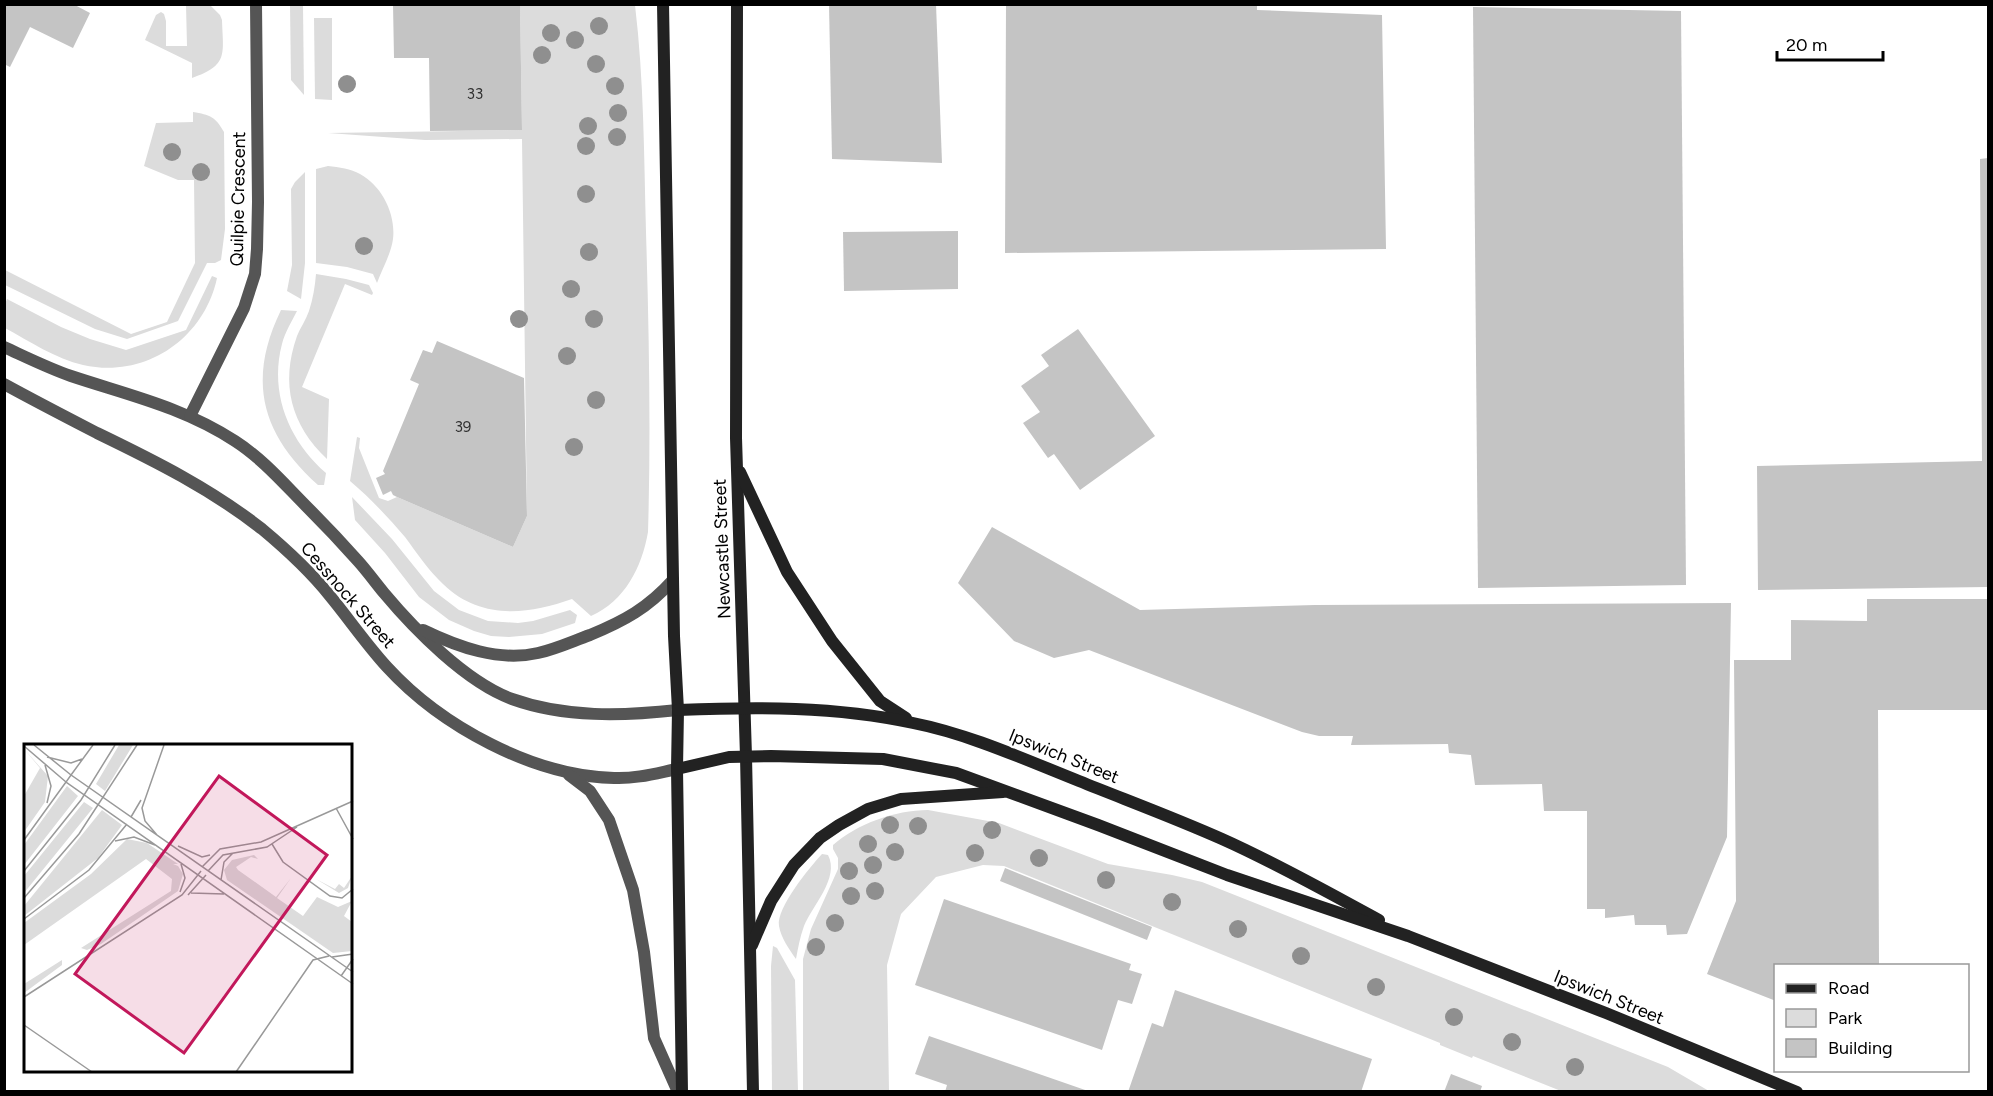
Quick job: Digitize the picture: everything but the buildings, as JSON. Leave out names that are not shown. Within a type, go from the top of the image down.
[{"type":"main road","points":[[663,4],[673,580],[678,710],[680,1092]]},
{"type":"main road","name":"Newcastle Street","points":[[737,4],[737,466],[753,1092]]},
{"type":"main road","points":[[737,466],[787,572],[832,641],[880,701],[914,723]]},
{"type":"main road","name":"Ipswich Street","points":[[678,710],[744,708],[863,715],[914,723],[993,747],[1222,839],[1285,869],[1408,936]]},
{"type":"main road","name":"Ipswich Street","points":[[677,769],[708,761],[746,756],[883,759],[956,773],[1098,825],[1227,876],[1408,936],[1606,1013],[1797,1092]]},
{"type":"main road","points":[[749,951],[771,901],[794,865],[820,838],[839,825],[868,809],[901,799],[1008,792]]},
{"type":"street","name":"Quilpie Crescent","points":[[190,416],[244,308],[255,274],[258,223],[256,4]]},
{"type":"street","name":"Cessnock Street","points":[[4,347],[59,372],[137,396],[190,416],[234,440],[262,462],[342,543],[412,624],[460,667],[510,699],[552,709],[606,715],[636,715],[678,710]]},
{"type":"street","name":"Cessnock Street","points":[[4,384],[194,482],[225,502],[261,529],[309,572],[370,647],[405,685],[474,735],[526,760],[549,768],[584,775],[635,777],[677,769]]},
{"type":"street","points":[[412,624],[444,640],[483,652],[519,655],[536,653],[569,643],[619,623],[634,615],[662,593],[673,580]]},
{"type":"street","points":[[549,768],[580,782],[597,799],[609,820],[633,890],[644,952],[654,1038],[680,1092]]},
{"type":"green space","points":[[186,5],[210,5],[222,20],[223,50],[218,63],[192,78],[192,63],[145,40],[156,15],[161,12],[166,21],[166,46],[187,46]]},
{"type":"green space","points":[[290,5],[303,5],[304,95],[291,80]]},
{"type":"green space","points":[[520,5],[635,5],[642,90],[648,307],[648,532],[641,558],[630,582],[603,610],[591,616],[572,599],[521,611],[504,611],[472,604],[457,596],[438,579],[392,522],[350,481],[357,437],[360,438],[359,448],[379,498],[388,501],[397,497],[513,547],[527,516],[522,139],[425,140],[328,133],[522,130]]},
{"type":"green space","points":[[314,18],[332,18],[332,100],[315,99]]},
{"type":"green space","points":[[193,112],[212,117],[224,132],[225,229],[221,260],[207,263],[178,321],[127,339],[95,329],[5,285],[5,270],[131,334],[167,322],[195,263],[194,180],[178,180],[144,166],[156,123],[193,122]]},
{"type":"green space","points":[[328,166],[353,171],[368,179],[381,193],[390,211],[393,230],[392,245],[377,283],[373,274],[347,267],[316,263],[316,169]]},
{"type":"green space","points":[[305,172],[305,263],[301,299],[287,291],[292,265],[291,189]]},
{"type":"green space","points":[[316,274],[369,285],[373,293],[372,295],[345,284],[302,387],[329,399],[327,459],[315,446],[297,418],[292,403],[289,371],[297,336],[314,293]]},
{"type":"green space","points":[[212,276],[217,278],[210,300],[199,319],[185,336],[168,350],[149,360],[128,366],[106,368],[63,359],[5,328],[7,299],[61,327],[126,350],[186,330]]},
{"type":"green space","points":[[281,310],[297,311],[282,344],[278,380],[280,398],[292,431],[313,460],[326,473],[324,485],[318,485],[283,446],[272,426],[265,405],[264,360],[270,336]]},
{"type":"green space","points":[[352,497],[392,539],[434,591],[459,610],[488,621],[518,623],[570,610],[577,615],[575,623],[542,634],[509,637],[491,636],[449,620],[419,597],[385,553],[355,520]]},
{"type":"green space","points":[[928,810],[999,823],[1108,864],[1202,882],[1668,1067],[1709,1091],[1561,1091],[1473,1056],[1472,1058],[1004,866],[983,865],[936,877],[901,914],[887,965],[889,1091],[803,1091],[803,959],[811,929],[838,869],[838,858],[833,845],[853,831],[877,820],[903,813]]},
{"type":"green space","points":[[822,854],[828,855],[831,864],[828,882],[804,926],[796,959],[782,935],[779,918],[795,888]]},
{"type":"green space","points":[[773,946],[777,948],[795,980],[798,1091],[772,1091],[771,966]]}]
